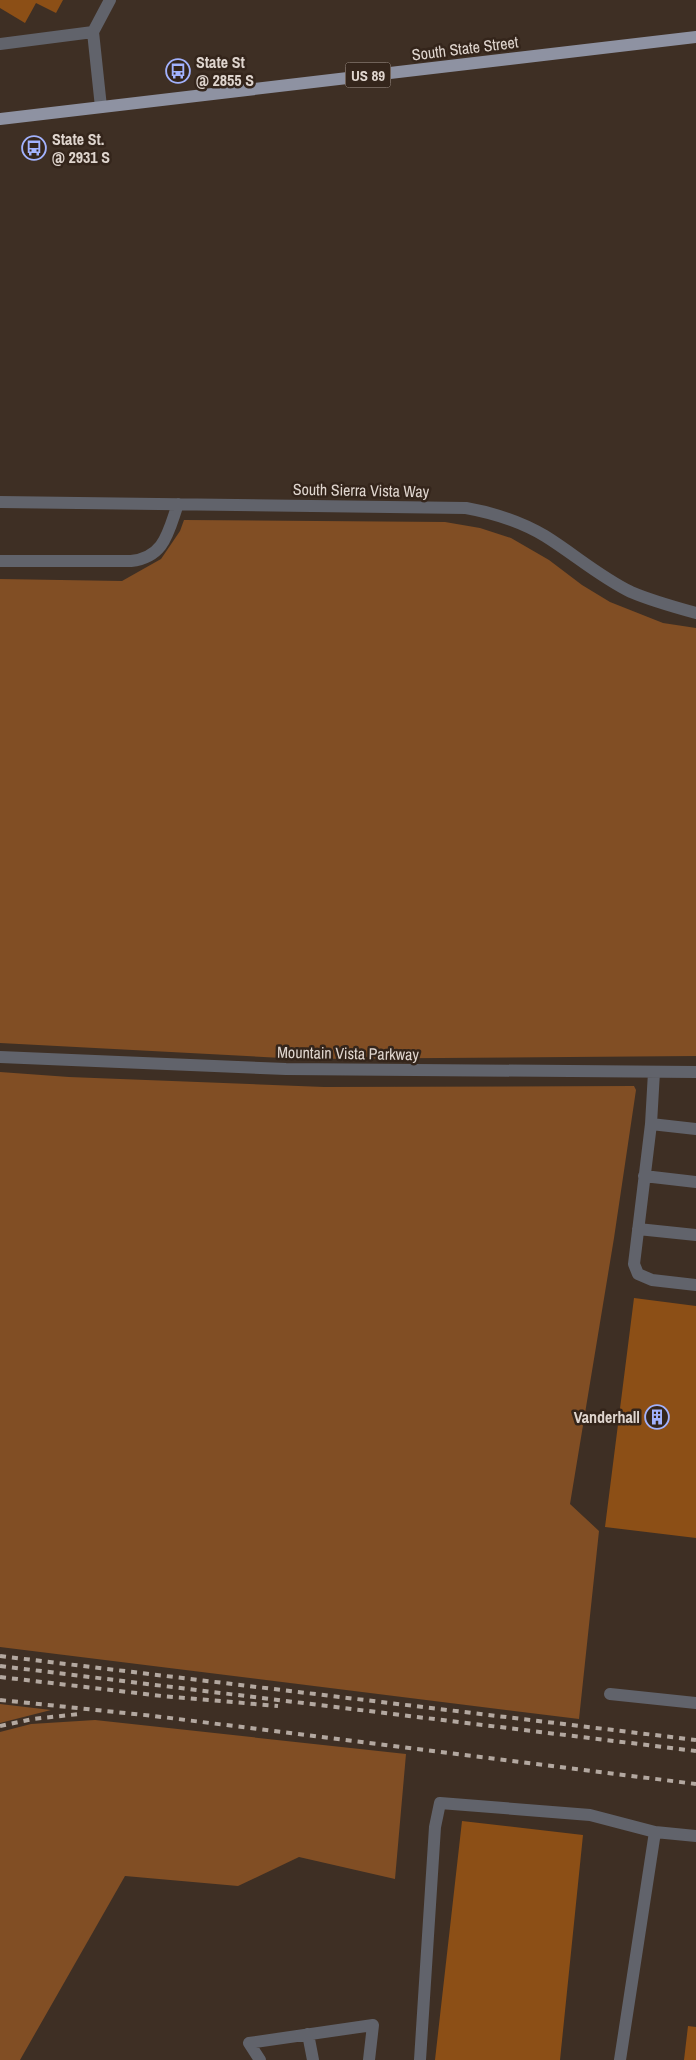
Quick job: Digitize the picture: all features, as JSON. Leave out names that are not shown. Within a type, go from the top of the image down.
[{"type":"main road","name":"South State Street","points":[[0,119],[696,37]]},
{"type":"street","points":[[101,107],[93,32],[110,0]]},
{"type":"street","points":[[0,44],[93,32]]},
{"type":"street","name":"South Sierra Vista Way","points":[[0,502],[436,507],[466,508],[492,512],[545,536],[600,574],[630,591],[664,605],[696,613]]},
{"type":"street","points":[[0,561],[131,562],[144,560],[155,553],[166,538],[178,504]]},
{"type":"street","name":"Mountain Vista Parkway","points":[[0,1057],[286,1069],[696,1072]]},
{"type":"street","points":[[654,1072],[651,1124],[634,1264],[638,1274],[652,1280],[696,1285]]},
{"type":"street","points":[[651,1124],[696,1130]]},
{"type":"street","points":[[644,1176],[696,1182]]},
{"type":"street","points":[[638,1229],[696,1235]]},
{"type":"street","points":[[610,1694],[696,1703]]},
{"type":"street","points":[[420,2060],[435,1827],[440,1803],[590,1816],[655,1832],[696,1836]]},
{"type":"street","points":[[620,2060],[655,1832]]},
{"type":"street","points":[[260,2060],[248,2043],[374,2024],[369,2060]]},
{"type":"street","points":[[308,2034],[314,2060]]},
{"type":"shaded area","points":[[184,520],[445,522],[480,528],[511,538],[549,560],[582,585],[610,602],[663,623],[696,628],[696,1056],[301,1059],[0,1043],[0,579],[122,581],[161,559],[180,531]]},
{"type":"shaded area","points":[[0,1072],[69,1077],[324,1087],[634,1086],[636,1090],[614,1238],[570,1504],[599,1531],[579,1719],[0,1647]]},
{"type":"shaded area","points":[[0,1704],[51,1710],[0,1723]]},
{"type":"shaded area","points":[[95,1720],[406,1754],[395,1879],[299,1857],[238,1886],[125,1876],[20,2060],[0,2060],[0,1732],[31,1724]]},
{"type":"building","points":[[0,0],[63,0],[56,13],[36,3],[25,23],[0,8]]},
{"type":"building","name":"Vanderhall","points":[[634,1298],[696,1306],[696,1538],[605,1527]]},
{"type":"building","points":[[462,1821],[583,1835],[560,2060],[435,2060]]},
{"type":"building","points":[[688,2026],[696,2027],[696,2060],[684,2060]]},
{"type":"railway","points":[[0,1656],[696,1740]]},
{"type":"railway","points":[[0,1666],[696,1751]]},
{"type":"railway","points":[[0,1677],[162,1696],[278,1706]]},
{"type":"railway","points":[[0,1700],[154,1716],[696,1784]]},
{"type":"railway","points":[[0,1726],[33,1719],[79,1714]]},
{"type":"place","name":"State St @ 2855 S","points":[[178,71]]},
{"type":"place","name":"State St. @ 2931 S","points":[[34,148]]},
{"type":"place","name":"Vanderhall","points":[[657,1417]]}]
